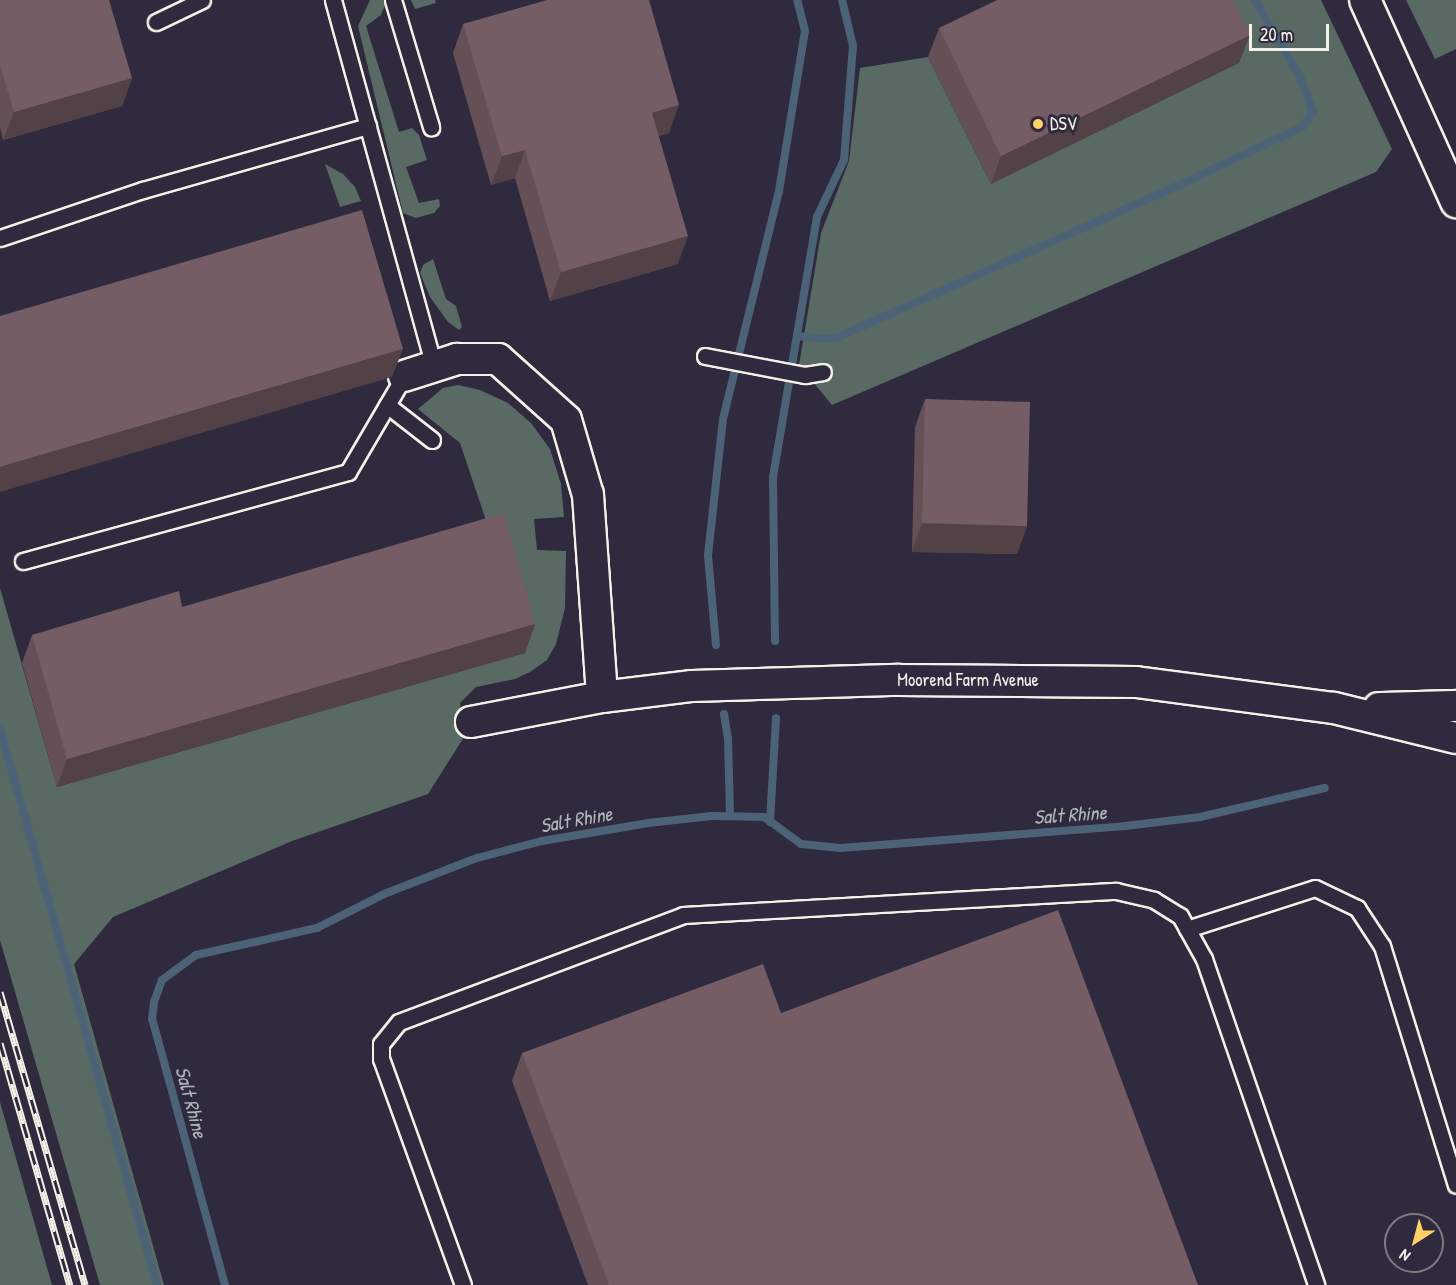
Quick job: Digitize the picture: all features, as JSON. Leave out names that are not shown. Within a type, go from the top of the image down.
[{"type":"street","points":[[1365,0],[1456,202]]},
{"type":"street","points":[[404,376],[457,359],[498,359],[566,420],[588,495],[602,697]]},
{"type":"street","name":"Moorend Farm Avenue","points":[[471,722],[602,697],[692,686],[771,681],[1136,682],[1334,708],[1456,738]]},
{"type":"street","name":"Moorend Farm Avenue","points":[[1334,708],[1456,706]]},
{"type":"lane","points":[[156,22],[202,0]]},
{"type":"lane","points":[[333,0],[434,366]]},
{"type":"lane","points":[[393,0],[431,127]]},
{"type":"lane","points":[[0,238],[143,190],[368,126]]},
{"type":"lane","points":[[711,357],[805,375],[824,372]]},
{"type":"lane","points":[[23,561],[348,472],[404,376]]},
{"type":"lane","points":[[387,405],[432,440]]},
{"type":"lane","points":[[1187,929],[1315,888],[1358,908],[1382,946],[1456,1185]]},
{"type":"lane","points":[[463,1285],[381,1059],[381,1044],[399,1022],[683,915],[1116,891],[1154,900],[1180,916],[1204,958],[1316,1285]]},
{"type":"green space","points":[[370,0],[387,0],[381,15],[366,26],[399,132],[412,128],[419,135],[427,160],[406,167],[419,203],[439,199],[440,206],[434,213],[416,218],[403,213],[358,26]]},
{"type":"green space","points":[[411,0],[435,0],[436,3],[415,9]]},
{"type":"green space","points":[[1209,0],[1321,0],[1392,149],[1376,172],[832,405],[799,365],[821,233],[849,161],[860,68],[928,57],[991,184]]},
{"type":"green space","points":[[1406,0],[1456,0],[1456,49],[1435,59]]},
{"type":"green space","points":[[325,164],[343,174],[355,187],[361,201],[340,207]]},
{"type":"green space","points":[[433,259],[446,299],[456,306],[462,327],[459,330],[448,322],[430,297],[420,273],[423,265]]},
{"type":"green space","points":[[458,385],[480,390],[508,403],[531,423],[550,449],[561,484],[564,517],[534,519],[537,550],[566,551],[565,608],[556,644],[547,660],[530,672],[515,679],[476,687],[460,703],[464,737],[428,794],[292,841],[113,917],[74,964],[164,1285],[100,1285],[0,940],[0,588],[57,787],[524,653],[493,541],[460,443],[418,409],[443,388]]},
{"type":"green space","points":[[0,1102],[52,1285],[0,1285]]},
{"type":"building","points":[[0,0],[109,0],[132,78],[14,112],[0,65]]},
{"type":"building","points":[[547,0],[649,0],[679,105],[652,113],[688,236],[561,272],[525,150],[502,156],[463,24]]},
{"type":"building","name":"DSV","points":[[997,0],[1233,0],[1250,35],[1001,156],[939,28]]},
{"type":"building","points":[[362,210],[403,349],[0,467],[0,316]]},
{"type":"building","points":[[925,399],[1030,402],[1027,526],[922,523]]},
{"type":"building","points":[[504,513],[535,624],[67,759],[32,635],[179,591],[182,607]]},
{"type":"building","points":[[1058,910],[1198,1285],[609,1285],[522,1053],[763,964],[781,1013]]},
{"type":"waterway","points":[[716,645],[708,555],[723,419],[779,191],[805,31],[797,0]]},
{"type":"waterway","points":[[775,641],[773,477],[817,217],[844,160],[853,46],[842,0]]},
{"type":"waterway","points":[[797,336],[824,339],[838,337],[1173,188],[1302,127],[1313,112],[1300,77],[1255,0]]},
{"type":"waterway","points":[[724,714],[728,738],[730,815]]},
{"type":"waterway","points":[[770,822],[776,718]]},
{"type":"waterway","points":[[0,729],[157,1285]]},
{"type":"waterway","name":"Salt Rhine","points":[[225,1285],[152,1019],[154,1002],[162,980],[196,955],[317,928],[384,894],[477,858],[542,841],[648,823],[712,816],[764,817],[801,844],[841,848],[1125,826],[1200,817],[1325,788]]},
{"type":"railway","points":[[0,992],[85,1285]]},
{"type":"railway","points":[[0,1043],[70,1285]]},
{"type":"place","name":"DSV","points":[[1038,124]]}]
